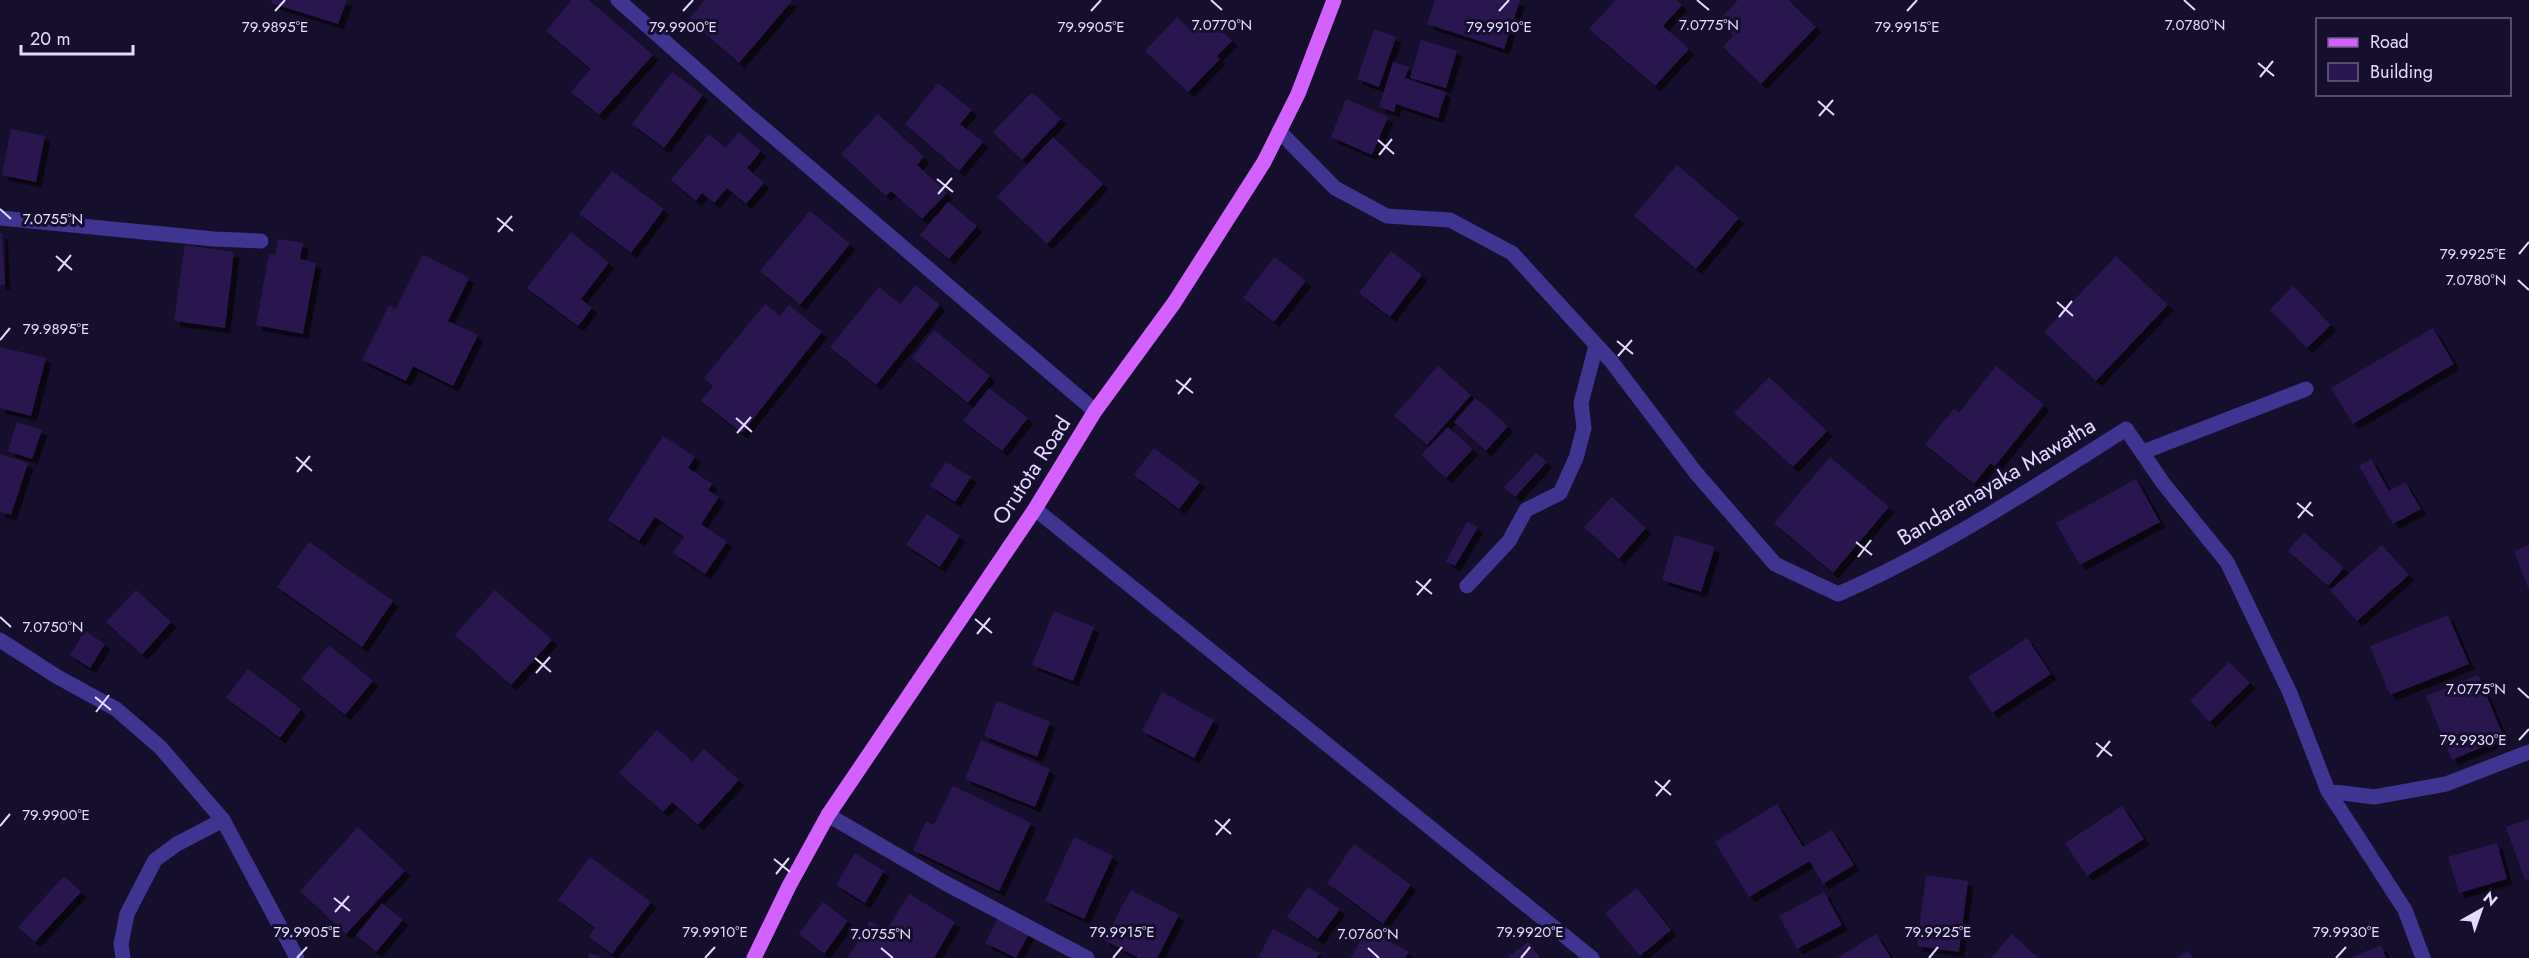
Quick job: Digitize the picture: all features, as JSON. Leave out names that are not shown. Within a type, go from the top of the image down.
[{"type":"main road","name":"Orutota Road","points":[[754,958],[789,886],[828,815],[1035,509],[1095,411],[1174,303],[1264,162],[1298,94],[1334,0]]},
{"type":"street","points":[[618,0],[748,116],[1095,411]]},
{"type":"street","name":"Bandaranayaka Mawatha","points":[[1279,131],[1335,188],[1387,216],[1450,220],[1512,253],[1611,361],[1696,473],[1775,564],[1838,594],[1900,566],[2007,504],[2126,429],[2163,483],[2227,562],[2290,693],[2328,791],[2405,910],[2423,958]]},
{"type":"street","points":[[0,218],[214,239],[261,241]]},
{"type":"street","points":[[1467,586],[1509,541],[1526,510],[1560,493],[1576,458],[1584,428],[1581,404],[1596,346]]},
{"type":"street","points":[[2143,452],[2306,389]]},
{"type":"street","points":[[1035,509],[1592,958]]},
{"type":"street","points":[[0,640],[56,676],[116,709],[160,747],[223,820],[297,958]]},
{"type":"street","points":[[2328,791],[2374,796],[2446,784],[2529,752]]},
{"type":"street","points":[[828,815],[945,883],[1087,958]]},
{"type":"street","points":[[123,958],[121,944],[127,914],[155,860],[177,844],[223,820]]},
{"type":"building","points":[[272,0],[347,0],[338,24],[271,3]]},
{"type":"building","points":[[572,0],[589,0],[653,55],[599,115],[571,92],[591,69],[546,31]]},
{"type":"building","points":[[705,0],[792,1],[739,63],[689,19]]},
{"type":"building","points":[[1435,0],[1520,0],[1504,49],[1427,24]]},
{"type":"building","points":[[1616,0],[1676,0],[1682,5],[1663,26],[1689,49],[1655,86],[1589,29]]},
{"type":"building","points":[[1738,0],[1788,0],[1816,27],[1761,84],[1723,47],[1733,36],[1717,22]]},
{"type":"building","points":[[1177,17],[1194,34],[1210,18],[1232,41],[1217,56],[1220,59],[1188,92],[1145,51]]},
{"type":"building","points":[[1374,29],[1396,37],[1379,87],[1357,79]]},
{"type":"building","points":[[1421,40],[1457,51],[1446,88],[1410,78]]},
{"type":"building","points":[[1393,62],[1409,67],[1405,78],[1446,92],[1438,118],[1396,104],[1394,112],[1379,107]]},
{"type":"building","points":[[672,72],[703,95],[664,148],[632,124]]},
{"type":"building","points":[[938,83],[972,110],[960,124],[983,142],[959,171],[905,124]]},
{"type":"building","points":[[1032,92],[1061,119],[1022,160],[993,132]]},
{"type":"building","points":[[1346,99],[1388,117],[1372,155],[1331,137]]},
{"type":"building","points":[[878,114],[924,157],[917,165],[947,193],[922,219],[891,191],[886,196],[841,154]]},
{"type":"building","points":[[11,129],[45,136],[36,182],[2,175]]},
{"type":"building","points":[[739,132],[761,151],[747,168],[764,183],[746,204],[727,188],[714,203],[702,193],[696,201],[671,180],[709,134],[726,148]]},
{"type":"building","points":[[1053,137],[1103,184],[1047,244],[997,197]]},
{"type":"building","points":[[1677,165],[1739,218],[1696,269],[1634,216]]},
{"type":"building","points":[[612,171],[664,209],[631,253],[579,214]]},
{"type":"building","points":[[948,202],[977,226],[949,259],[920,235]]},
{"type":"building","points":[[810,211],[850,244],[800,305],[760,271]]},
{"type":"building","points":[[571,232],[609,263],[581,299],[592,308],[578,326],[527,288]]},
{"type":"building","points":[[0,233],[2,233],[5,284],[0,285]]},
{"type":"building","points":[[278,239],[303,243],[300,259],[316,263],[303,334],[256,325],[269,254],[275,255]]},
{"type":"building","points":[[185,245],[234,252],[225,328],[174,321]]},
{"type":"building","points":[[1391,251],[1422,275],[1390,317],[1359,293]]},
{"type":"building","points":[[423,255],[469,278],[448,321],[478,335],[453,386],[413,366],[406,381],[362,360],[389,305],[396,309]]},
{"type":"building","points":[[2116,256],[2168,305],[2096,381],[2044,332]]},
{"type":"building","points":[[1274,257],[1306,281],[1274,322],[1243,298]]},
{"type":"building","points":[[916,285],[940,305],[876,385],[830,347],[879,287],[900,304]]},
{"type":"building","points":[[2293,286],[2331,325],[2307,348],[2270,310]]},
{"type":"building","points":[[765,304],[780,316],[789,305],[822,332],[742,433],[701,401],[713,386],[704,378]]},
{"type":"building","points":[[2433,328],[2454,364],[2353,424],[2331,388]]},
{"type":"building","points":[[934,330],[990,376],[968,403],[912,358]]},
{"type":"building","points":[[0,347],[46,358],[31,416],[0,408]]},
{"type":"building","points":[[1438,366],[1471,395],[1427,445],[1394,416]]},
{"type":"building","points":[[1996,366],[2044,405],[1995,466],[1991,463],[1974,484],[1925,444],[1954,409],[1959,413]]},
{"type":"building","points":[[1769,377],[1827,431],[1793,467],[1734,413]]},
{"type":"building","points":[[989,388],[1028,418],[1002,451],[963,421]]},
{"type":"building","points":[[1475,398],[1508,426],[1486,451],[1454,422]]},
{"type":"building","points":[[17,422],[42,430],[32,459],[8,451]]},
{"type":"building","points":[[1448,427],[1473,449],[1446,478],[1421,455]]},
{"type":"building","points":[[663,436],[695,457],[688,468],[712,484],[708,490],[719,497],[701,524],[727,542],[705,574],[673,553],[684,537],[655,517],[639,541],[608,520]]},
{"type":"building","points":[[1154,448],[1200,482],[1179,509],[1134,475]]},
{"type":"building","points":[[1536,453],[1547,462],[1515,497],[1504,487]]},
{"type":"building","points":[[0,454],[28,463],[11,515],[0,512]]},
{"type":"building","points":[[1830,457],[1889,507],[1833,573],[1774,523]]},
{"type":"building","points":[[2371,459],[2389,491],[2405,482],[2421,509],[2393,524],[2359,466]]},
{"type":"building","points":[[946,462],[971,477],[955,502],[930,486]]},
{"type":"building","points":[[2136,479],[2160,522],[2080,565],[2056,523]]},
{"type":"building","points":[[1612,497],[1646,528],[1619,559],[1584,527]]},
{"type":"building","points":[[927,514],[960,536],[940,567],[906,545]]},
{"type":"building","points":[[1467,522],[1478,527],[1455,566],[1446,561]]},
{"type":"building","points":[[2304,532],[2344,568],[2328,586],[2288,551]]},
{"type":"building","points":[[1675,535],[1715,547],[1701,592],[1662,580]]},
{"type":"building","points":[[309,542],[393,601],[362,647],[277,587]]},
{"type":"building","points":[[2382,545],[2409,575],[2357,621],[2330,590]]},
{"type":"building","points":[[2529,545],[2529,590],[2514,551]]},
{"type":"building","points":[[136,590],[171,622],[142,655],[106,622]]},
{"type":"building","points":[[495,590],[552,640],[511,685],[455,635]]},
{"type":"building","points":[[1054,611],[1094,627],[1073,681],[1032,665]]},
{"type":"building","points":[[2448,615],[2469,664],[2390,695],[2370,646]]},
{"type":"building","points":[[85,631],[105,644],[90,668],[70,655]]},
{"type":"building","points":[[2027,638],[2051,674],[1992,713],[1968,677]]},
{"type":"building","points":[[329,645],[373,681],[345,715],[301,679]]},
{"type":"building","points":[[2229,662],[2250,683],[2210,722],[2190,701]]},
{"type":"building","points":[[248,669],[301,709],[280,738],[226,698]]},
{"type":"building","points":[[2478,675],[2504,738],[2452,760],[2426,696]]},
{"type":"building","points":[[1162,692],[1214,720],[1194,758],[1142,731]]},
{"type":"building","points":[[997,701],[1050,722],[1037,757],[984,736]]},
{"type":"building","points":[[657,730],[693,762],[704,749],[739,780],[698,825],[672,802],[663,812],[619,773]]},
{"type":"building","points":[[981,740],[1050,769],[1035,807],[965,779]]},
{"type":"building","points":[[953,786],[1031,823],[999,891],[913,850],[926,821],[934,825]]},
{"type":"building","points":[[1777,804],[1803,847],[1832,830],[1854,865],[1823,884],[1810,861],[1749,897],[1715,842]]},
{"type":"building","points":[[2122,806],[2144,839],[2087,876],[2065,843]]},
{"type":"building","points":[[2529,819],[2529,879],[2525,880],[2506,827]]},
{"type":"building","points":[[358,827],[405,871],[346,934],[300,891]]},
{"type":"building","points":[[1074,837],[1113,856],[1084,919],[1045,901]]},
{"type":"building","points":[[2497,843],[2507,879],[2459,893],[2448,857]]},
{"type":"building","points":[[1354,844],[1411,885],[1383,924],[1327,883]]},
{"type":"building","points":[[855,853],[884,871],[865,903],[836,885]]},
{"type":"building","points":[[590,857],[651,902],[612,954],[589,937],[595,928],[558,900]]},
{"type":"building","points":[[1926,875],[1968,881],[1959,952],[1917,946]]},
{"type":"building","points":[[64,876],[81,892],[35,942],[18,927]]},
{"type":"building","points":[[1308,887],[1340,909],[1318,939],[1287,917]]},
{"type":"building","points":[[1637,888],[1671,930],[1640,956],[1605,913]]},
{"type":"building","points":[[1131,890],[1179,915],[1157,958],[1139,958],[1104,940]]},
{"type":"building","points":[[1824,892],[1842,925],[1797,949],[1779,916]]},
{"type":"building","points":[[909,894],[955,922],[934,958],[848,958],[870,921],[886,931]]},
{"type":"building","points":[[823,902],[848,921],[824,954],[799,934]]},
{"type":"building","points":[[382,903],[403,920],[376,952],[356,935]]},
{"type":"building","points":[[998,919],[1029,934],[1016,958],[985,943]]},
{"type":"building","points":[[1273,929],[1319,953],[1317,958],[1258,958]]},
{"type":"building","points":[[1367,929],[1409,952],[1405,958],[1351,958]]},
{"type":"building","points":[[1876,934],[1891,958],[1837,958]]},
{"type":"building","points":[[2012,934],[2038,958],[1991,958]]},
{"type":"building","points":[[1528,942],[1541,958],[1507,958]]},
{"type":"building","points":[[2381,945],[2386,958],[2351,958]]},
{"type":"building","points":[[2188,951],[2193,958],[2177,958]]},
{"type":"building","points":[[590,953],[602,958],[588,958]]}]
